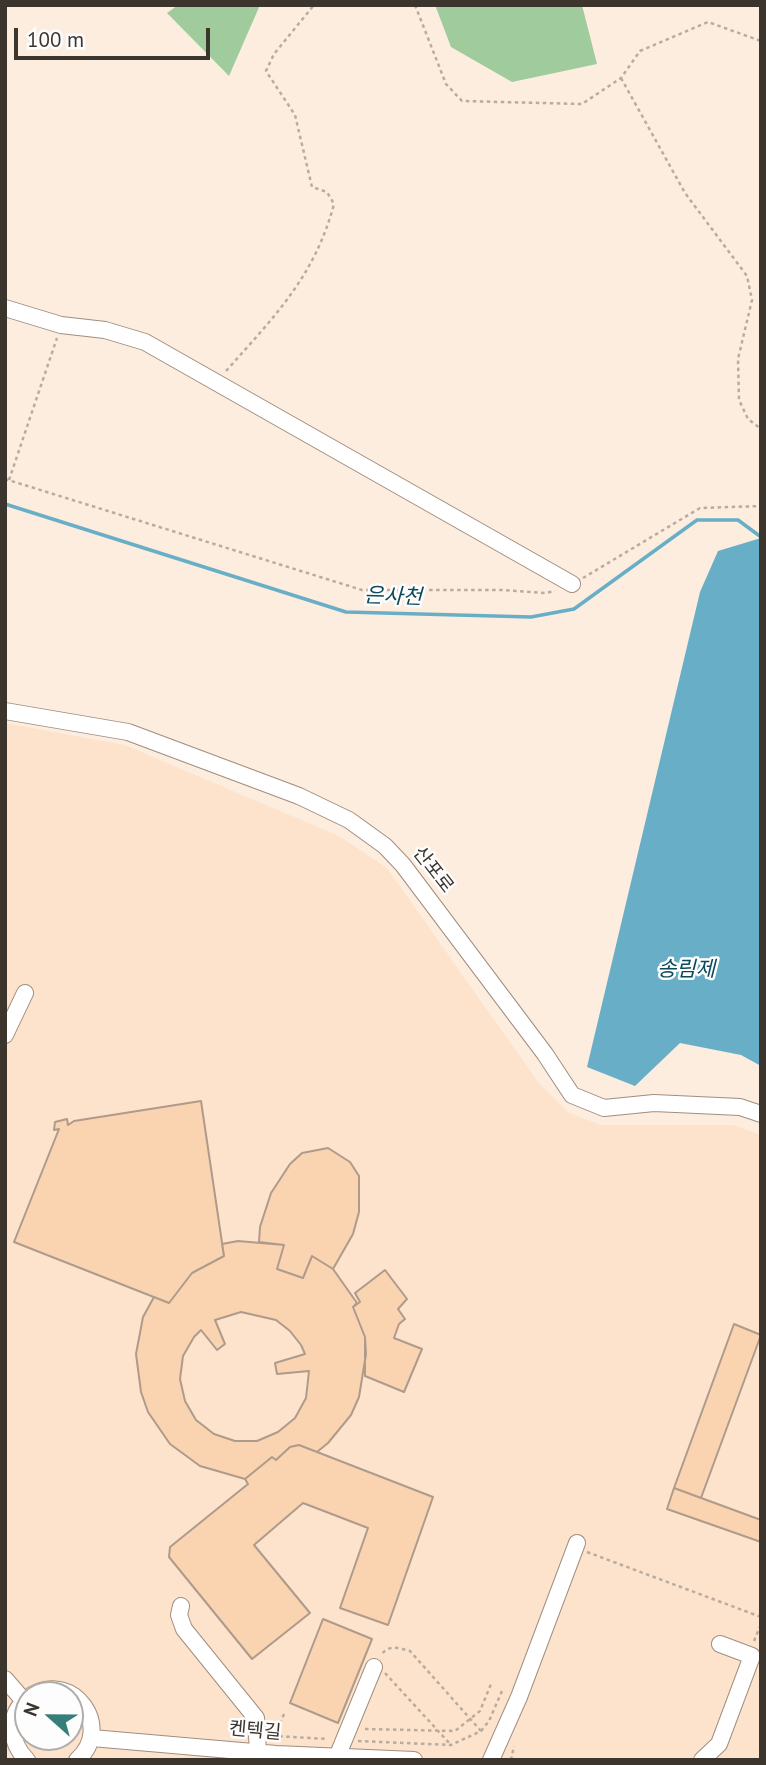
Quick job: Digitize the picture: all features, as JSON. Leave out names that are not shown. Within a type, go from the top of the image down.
[{"type":"street","points":[[5,307],[61,325],[104,330],[134,338],[572,584]]},
{"type":"street","name":"산포로","points":[[5,711],[128,732],[299,796],[349,820],[385,846],[403,865],[545,1054],[572,1095],[604,1108],[666,1104],[740,1107],[761,1114]]},
{"type":"street","points":[[5,1035],[25,993]]},
{"type":"street","points":[[491,1760],[581,1547]]},
{"type":"street","points":[[181,1606],[179,1615],[184,1629],[256,1718],[258,1752]]},
{"type":"street","points":[[702,1760],[719,1744],[752,1650],[720,1644]]},
{"type":"street","points":[[337,1757],[375,1665]]},
{"type":"street","points":[[77,1760],[92,1738],[89,1712],[84,1706]]},
{"type":"street","name":"켄텍길","points":[[92,1738],[258,1752],[414,1760]]},
{"type":"street","points":[[15,1753],[27,1760]]},
{"type":"path","points":[[214,383],[291,298],[311,265],[329,224],[334,204],[332,198],[312,187],[295,115],[266,71],[274,54],[314,5]]},
{"type":"path","points":[[415,5],[446,84],[462,101],[582,104],[621,78],[640,51],[708,22],[761,41]]},
{"type":"path","points":[[621,78],[685,193],[747,276],[752,300],[737,359],[739,400],[748,419],[761,429]]},
{"type":"path","points":[[61,325],[7,479],[362,590],[503,590],[546,593],[572,584],[700,508],[761,506]]},
{"type":"path","points":[[581,1547],[761,1617]]},
{"type":"path","points":[[752,1650],[761,1624]]},
{"type":"path","points":[[451,1745],[375,1665],[385,1650],[395,1647],[410,1651],[481,1731]]},
{"type":"path","points":[[358,1729],[455,1731],[480,1712],[491,1684]]},
{"type":"path","points":[[349,1740],[451,1745],[481,1731],[489,1721],[502,1691]]},
{"type":"path","points":[[284,1714],[275,1736],[338,1740]]},
{"type":"path","points":[[511,1760],[516,1740]]},
{"type":"shaded area","points":[[5,723],[125,745],[339,836],[387,868],[538,1082],[568,1112],[600,1125],[733,1125],[761,1135],[761,1760],[5,1760]]},
{"type":"green space","points":[[178,5],[260,5],[229,76],[167,13]]},
{"type":"green space","points":[[435,5],[582,5],[597,64],[512,82],[451,47]]},
{"type":"water","name":"송림제","points":[[761,538],[761,1066],[741,1055],[680,1043],[635,1086],[587,1067],[700,592],[718,551]]},
{"type":"building","points":[[201,1101],[224,1256],[192,1273],[169,1303],[14,1242],[59,1129],[54,1130],[55,1122],[67,1119],[68,1125],[74,1121]]},
{"type":"building","points":[[328,1148],[350,1162],[359,1176],[359,1212],[353,1234],[333,1269],[312,1256],[303,1278],[277,1269],[284,1245],[259,1242],[260,1227],[271,1193],[290,1164],[302,1153]]},
{"type":"building","points":[[238,1241],[284,1245],[277,1269],[303,1278],[312,1256],[333,1269],[357,1303],[353,1307],[365,1337],[366,1354],[359,1397],[351,1415],[328,1443],[317,1452],[299,1445],[290,1447],[276,1460],[272,1457],[245,1479],[200,1466],[170,1444],[148,1412],[141,1392],[136,1354],[143,1317],[154,1297],[169,1303],[192,1273],[224,1256],[222,1244]],"holes":[[[241,1312],[276,1320],[290,1331],[305,1354],[275,1363],[277,1374],[309,1371],[306,1398],[295,1418],[278,1432],[257,1441],[235,1441],[214,1434],[196,1420],[185,1401],[180,1379],[183,1356],[201,1330],[217,1350],[225,1344],[215,1320]]]},
{"type":"building","points":[[385,1270],[407,1299],[398,1309],[405,1319],[399,1324],[394,1338],[422,1349],[404,1392],[365,1376],[365,1337],[353,1307],[360,1302],[355,1293]]},
{"type":"building","points":[[734,1324],[761,1335],[701,1498],[674,1488]]},
{"type":"building","points":[[299,1445],[433,1497],[388,1625],[340,1608],[368,1528],[303,1503],[254,1545],[310,1613],[252,1659],[169,1557],[170,1547],[248,1484],[245,1479],[272,1457],[276,1460],[290,1447]]},
{"type":"building","points":[[674,1488],[761,1520],[761,1542],[667,1509]]},
{"type":"building","points":[[323,1619],[372,1639],[338,1723],[290,1703]]},
{"type":"waterway","name":"은사천","points":[[5,504],[346,612],[531,617],[574,609],[697,520],[738,520],[761,537]]}]
